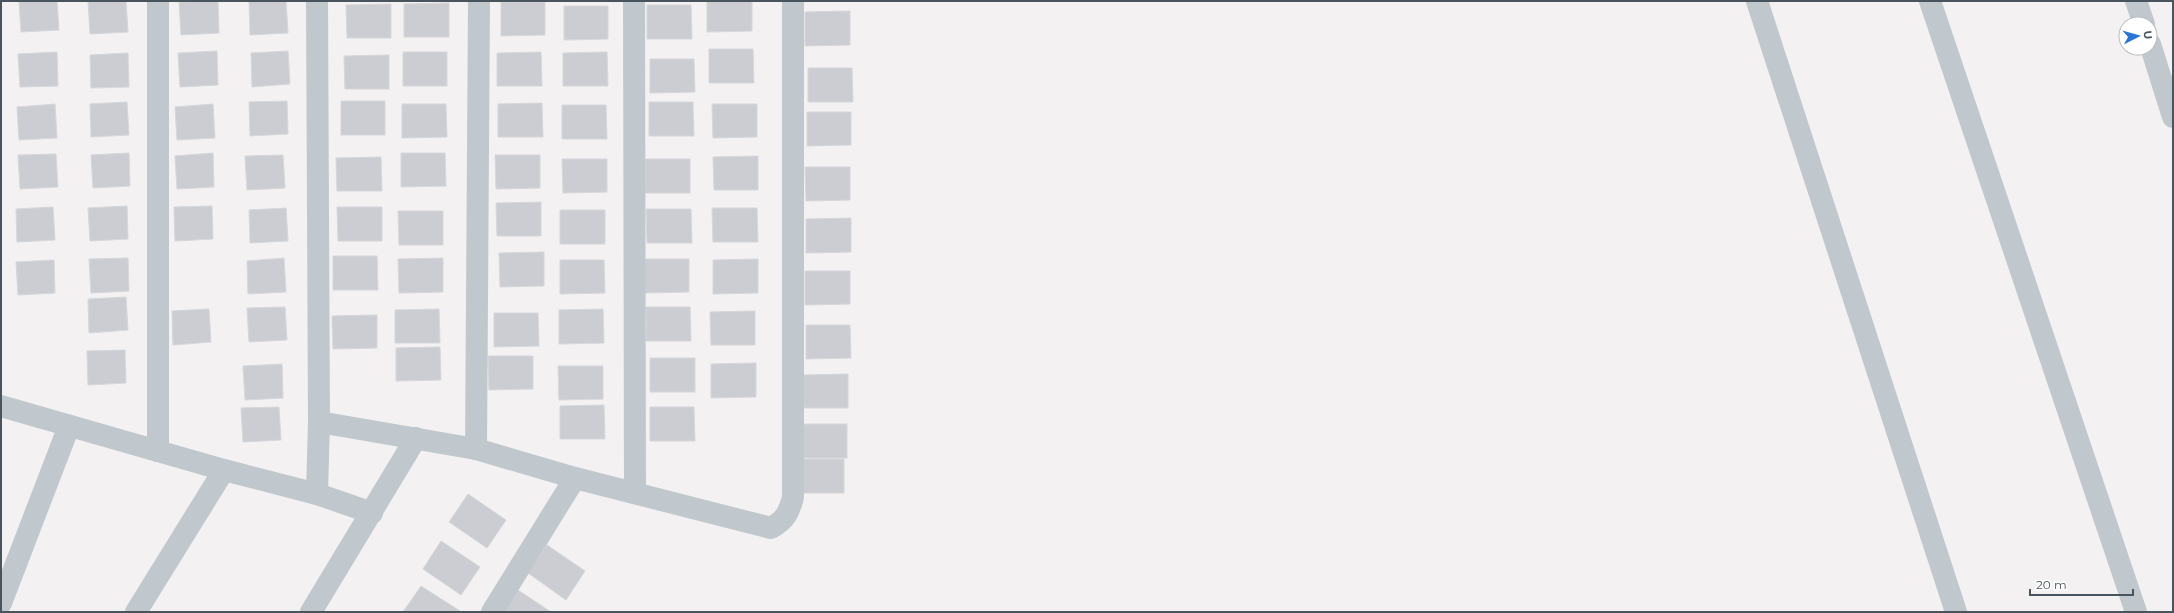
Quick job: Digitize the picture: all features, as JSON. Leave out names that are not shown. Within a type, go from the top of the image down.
[{"type":"street","points":[[158,1],[158,451]]},
{"type":"street","points":[[317,1],[319,422],[317,494]]},
{"type":"street","points":[[476,449],[479,1]]},
{"type":"street","points":[[634,1],[636,493]]},
{"type":"street","points":[[319,422],[476,449],[575,478],[771,528],[782,522],[790,508],[792,497],[793,1]]},
{"type":"street","points":[[1757,1],[1956,612]]},
{"type":"street","points":[[1930,1],[2136,612]]},
{"type":"street","points":[[2136,1],[2141,16]]},
{"type":"street","points":[[2154,56],[2173,117]]},
{"type":"street","points":[[1,406],[224,470],[317,494],[372,513]]},
{"type":"street","points":[[1,603],[69,426]]},
{"type":"street","points":[[311,612],[416,438]]},
{"type":"street","points":[[136,612],[224,470]]},
{"type":"street","points":[[492,612],[575,478]]},
{"type":"building","points":[[19,1],[57,1],[59,30],[21,32]]},
{"type":"building","points":[[88,1],[126,1],[128,32],[90,34]]},
{"type":"building","points":[[218,1],[219,33],[181,35],[179,2]]},
{"type":"building","points":[[249,1],[286,1],[288,33],[250,35]]},
{"type":"building","points":[[707,1],[752,1],[752,31],[707,32]]},
{"type":"building","points":[[501,2],[545,2],[545,35],[501,36]]},
{"type":"building","points":[[449,3],[449,37],[404,37],[404,4]]},
{"type":"building","points":[[391,4],[391,38],[347,38],[346,5]]},
{"type":"building","points":[[647,5],[691,5],[692,39],[647,39]]},
{"type":"building","points":[[564,6],[608,6],[608,39],[564,40]]},
{"type":"building","points":[[850,11],[850,45],[805,46],[805,12]]},
{"type":"building","points":[[709,49],[753,49],[754,83],[709,83]]},
{"type":"building","points":[[217,51],[218,85],[180,87],[178,53]]},
{"type":"building","points":[[288,51],[290,84],[252,87],[251,53]]},
{"type":"building","points":[[57,52],[58,86],[20,87],[18,54]]},
{"type":"building","points":[[403,52],[447,52],[447,86],[403,86]]},
{"type":"building","points":[[541,52],[542,86],[497,86],[497,53]]},
{"type":"building","points":[[607,52],[608,86],[563,86],[563,53]]},
{"type":"building","points":[[128,53],[129,87],[91,88],[90,55]]},
{"type":"building","points":[[389,55],[389,89],[345,89],[344,56]]},
{"type":"building","points":[[650,59],[694,59],[695,92],[650,93]]},
{"type":"building","points":[[808,68],[852,68],[853,102],[808,102]]},
{"type":"building","points":[[287,101],[288,134],[250,136],[249,102]]},
{"type":"building","points":[[341,101],[385,101],[385,135],[341,135]]},
{"type":"building","points":[[127,102],[129,135],[91,137],[90,104]]},
{"type":"building","points":[[649,102],[693,102],[694,136],[649,136]]},
{"type":"building","points":[[542,103],[543,137],[498,137],[498,104]]},
{"type":"building","points":[[55,104],[57,138],[19,140],[17,107]]},
{"type":"building","points":[[213,104],[215,138],[177,140],[175,107]]},
{"type":"building","points":[[402,104],[446,104],[447,137],[402,138]]},
{"type":"building","points":[[712,104],[757,104],[757,137],[713,138]]},
{"type":"building","points":[[562,105],[606,105],[607,139],[562,139]]},
{"type":"building","points":[[807,112],[851,112],[851,145],[807,146]]},
{"type":"building","points":[[129,153],[130,186],[93,188],[91,155]]},
{"type":"building","points":[[213,153],[214,187],[177,189],[175,156]]},
{"type":"building","points":[[401,153],[445,153],[446,186],[401,187]]},
{"type":"building","points":[[56,154],[58,187],[20,189],[18,155]]},
{"type":"building","points":[[283,155],[285,188],[247,190],[245,156]]},
{"type":"building","points":[[495,155],[540,155],[540,188],[496,189]]},
{"type":"building","points":[[758,156],[758,190],[714,190],[713,157]]},
{"type":"building","points":[[381,157],[382,191],[337,191],[336,158]]},
{"type":"building","points":[[562,159],[607,159],[607,192],[563,193]]},
{"type":"building","points":[[645,159],[690,159],[690,193],[645,193]]},
{"type":"building","points":[[805,167],[850,167],[850,200],[806,201]]},
{"type":"building","points":[[541,202],[541,236],[497,236],[496,203]]},
{"type":"building","points":[[127,206],[128,239],[90,241],[88,208]]},
{"type":"building","points":[[212,206],[213,239],[175,241],[174,207]]},
{"type":"building","points":[[53,207],[55,240],[17,242],[16,209]]},
{"type":"building","points":[[337,207],[382,207],[382,241],[338,241]]},
{"type":"building","points":[[286,208],[288,241],[250,243],[249,210]]},
{"type":"building","points":[[712,208],[757,208],[758,242],[713,242]]},
{"type":"building","points":[[646,209],[691,209],[692,243],[647,243]]},
{"type":"building","points":[[560,210],[605,210],[605,244],[560,244]]},
{"type":"building","points":[[398,211],[443,211],[443,245],[399,245]]},
{"type":"building","points":[[851,218],[851,252],[806,253],[806,219]]},
{"type":"building","points":[[544,252],[544,286],[500,287],[499,253]]},
{"type":"building","points":[[333,256],[377,256],[378,290],[333,290]]},
{"type":"building","points":[[128,258],[129,291],[91,293],[89,259]]},
{"type":"building","points":[[284,258],[286,292],[248,294],[247,261]]},
{"type":"building","points":[[443,258],[443,292],[399,293],[398,259]]},
{"type":"building","points":[[645,259],[689,259],[689,292],[645,293]]},
{"type":"building","points":[[758,259],[758,293],[713,294],[713,260]]},
{"type":"building","points":[[54,260],[55,293],[18,295],[16,262]]},
{"type":"building","points":[[560,260],[604,260],[605,293],[560,294]]},
{"type":"building","points":[[805,271],[850,271],[850,304],[805,305]]},
{"type":"building","points":[[126,297],[128,330],[89,333],[88,299]]},
{"type":"building","points":[[285,307],[287,340],[249,342],[247,308]]},
{"type":"building","points":[[646,307],[690,307],[691,341],[646,341]]},
{"type":"building","points":[[209,309],[211,342],[173,345],[172,311]]},
{"type":"building","points":[[439,309],[440,343],[395,343],[395,310]]},
{"type":"building","points":[[603,309],[604,343],[559,344],[559,310]]},
{"type":"building","points":[[755,311],[755,345],[711,345],[710,312]]},
{"type":"building","points":[[494,313],[538,313],[539,346],[494,347]]},
{"type":"building","points":[[377,315],[377,348],[333,349],[332,316]]},
{"type":"building","points":[[806,325],[850,325],[851,358],[806,359]]},
{"type":"building","points":[[440,347],[441,380],[396,381],[396,348]]},
{"type":"building","points":[[125,350],[126,383],[88,385],[87,351]]},
{"type":"building","points":[[488,356],[533,356],[533,389],[489,390]]},
{"type":"building","points":[[650,358],[695,358],[695,392],[650,392]]},
{"type":"building","points":[[756,363],[756,397],[711,398],[711,364]]},
{"type":"building","points":[[282,364],[283,398],[245,400],[243,366]]},
{"type":"building","points":[[558,366],[603,366],[603,399],[559,400]]},
{"type":"building","points":[[848,374],[848,408],[804,408],[803,375]]},
{"type":"building","points":[[604,405],[605,439],[560,439],[560,406]]},
{"type":"building","points":[[279,407],[281,440],[243,442],[241,408]]},
{"type":"building","points":[[650,407],[694,407],[695,441],[650,441]]},
{"type":"building","points":[[803,424],[847,424],[847,458],[803,458]]},
{"type":"building","points":[[799,459],[844,459],[844,493],[800,493]]},
{"type":"building","points":[[468,494],[506,520],[487,548],[449,522]]},
{"type":"building","points":[[441,541],[480,567],[461,595],[423,569]]},
{"type":"building","points":[[547,545],[585,571],[566,600],[528,573]]},
{"type":"building","points":[[421,586],[460,611],[403,612]]},
{"type":"building","points":[[518,590],[551,612],[503,612]]}]
